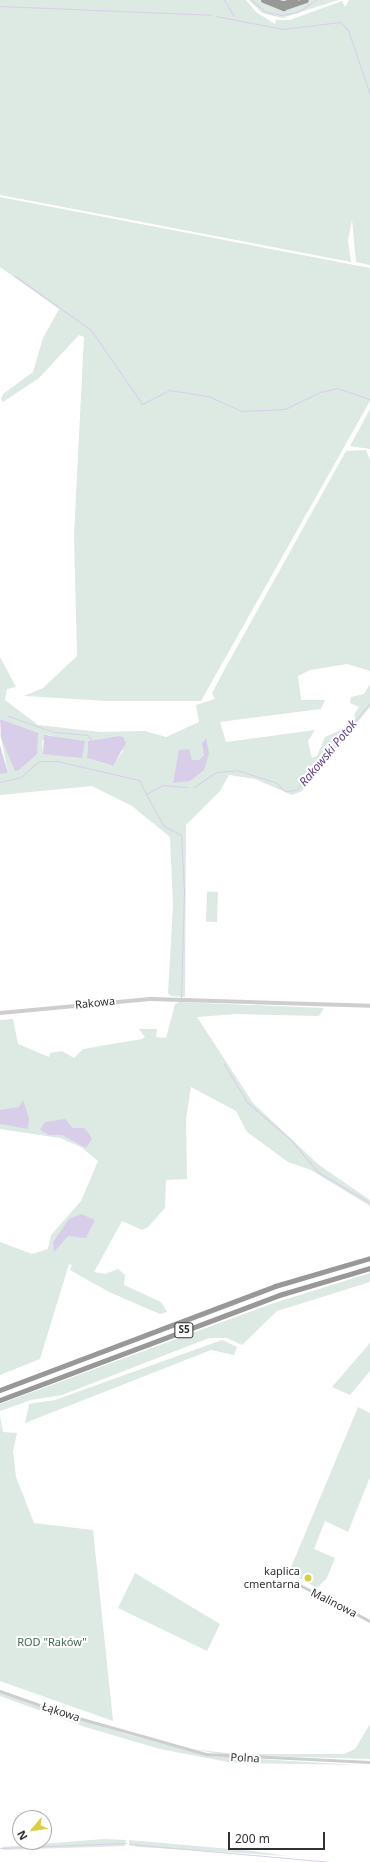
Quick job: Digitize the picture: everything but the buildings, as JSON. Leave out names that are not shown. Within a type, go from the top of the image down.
[{"type":"highway","points":[[263,0],[283,8],[306,0]]},
{"type":"highway","points":[[271,0],[284,3],[296,0]]},
{"type":"highway","name":"S5","points":[[0,1390],[275,1286],[370,1258]]},
{"type":"highway","name":"S5","points":[[0,1400],[244,1308],[370,1268]]},
{"type":"street","name":"Rakowa","points":[[0,1013],[140,999],[370,1006]]},
{"type":"street","name":"Malinowa","points":[[298,1584],[370,1621]]},
{"type":"street","name":"Łąkowa","points":[[0,1691],[123,1731]]},
{"type":"street","name":"Polna","points":[[123,1731],[227,1757],[370,1762]]},
{"type":"green space","points":[[0,0],[246,0],[256,12],[275,24],[276,20],[290,20],[342,1],[345,7],[349,0],[370,0],[370,265],[356,262],[352,220],[348,241],[351,262],[0,195]]},
{"type":"green space","points":[[249,0],[259,0],[282,10],[310,0],[338,0],[282,18],[262,13]]},
{"type":"green space","points":[[0,197],[370,268],[370,401],[201,701],[108,701],[24,696],[43,688],[77,656],[74,535],[84,337],[79,335],[39,378],[3,402],[1,399],[3,394],[33,372],[43,338],[59,309],[0,267]]},
{"type":"green space","points":[[370,409],[370,449],[350,446],[362,424]]},
{"type":"green space","points":[[366,450],[370,460],[370,671],[347,664],[310,670],[298,676],[301,700],[325,700],[321,709],[220,722],[226,742],[315,730],[308,741],[312,758],[317,756],[325,737],[345,728],[359,707],[350,703],[351,697],[364,694],[370,684],[370,707],[302,791],[292,795],[255,779],[229,775],[220,791],[186,825],[185,997],[171,996],[168,993],[173,905],[170,837],[132,806],[92,786],[0,795],[0,774],[8,773],[0,733],[7,750],[38,734],[0,719],[0,657],[16,687],[7,689],[5,700],[38,725],[100,732],[145,731],[166,737],[199,722],[196,705],[215,699],[212,693],[346,451]],"holes":[[[49,735],[70,741],[79,740],[43,754],[42,741]],[[118,736],[123,751],[112,766],[87,758],[88,741]]]},
{"type":"green space","points":[[207,892],[218,892],[217,922],[206,922]]},
{"type":"green space","points":[[179,1002],[324,1008],[319,1016],[236,1014],[197,1017],[253,1103],[319,1165],[370,1200],[370,1206],[311,1170],[288,1162],[247,1132],[236,1111],[191,1087],[186,1119],[187,1179],[166,1180],[165,1208],[148,1227],[142,1230],[122,1221],[94,1272],[105,1274],[118,1269],[125,1275],[124,1285],[161,1302],[167,1312],[160,1314],[109,1292],[70,1270],[72,1265],[69,1264],[40,1359],[0,1375],[0,1242],[32,1254],[48,1249],[51,1235],[81,1201],[98,1161],[81,1147],[60,1138],[0,1129],[0,1020],[13,1019],[18,1044],[49,1057],[50,1053],[62,1051],[74,1058],[83,1049],[142,1039],[145,1037],[139,1029],[157,1029],[156,1037],[166,1038],[175,1004]]},
{"type":"green space","points":[[370,1273],[370,1282],[277,1311],[242,1345],[227,1338],[209,1338],[62,1395],[31,1400],[0,1411],[0,1404],[271,1304]]},
{"type":"green space","points":[[222,1340],[237,1347],[234,1355],[211,1350],[25,1423],[29,1404],[55,1400]]},
{"type":"green space","points":[[370,1343],[370,1371],[350,1395],[332,1387]]},
{"type":"green space","points":[[358,1407],[370,1413],[370,1477],[348,1532],[325,1521],[314,1549],[335,1558],[327,1578],[317,1588],[289,1572]]},
{"type":"green space","name":"ROD \"Raków\"","points":[[0,1416],[3,1432],[17,1433],[13,1451],[16,1477],[34,1523],[93,1530],[113,1721],[0,1681]]},
{"type":"green space","points":[[135,1573],[220,1624],[207,1651],[118,1608]]},
{"type":"green space","points":[[0,1692],[126,1734],[210,1756],[358,1765],[233,1763],[160,1749],[85,1727],[0,1696]]},
{"type":"green space","points":[[370,1724],[370,1759],[225,1755],[192,1749],[235,1754],[344,1754],[355,1749]]},
{"type":"green space","points":[[104,1839],[126,1840],[125,1846],[52,1848],[52,1843]]},
{"type":"green space","points":[[129,1840],[253,1851],[289,1856],[139,1847],[129,1845]]},
{"type":"green space","points":[[12,1846],[12,1850],[3,1850],[2,1847]]},
{"type":"shaded area","points":[[0,719],[38,733],[37,754],[19,770],[15,771],[1,738]]},
{"type":"shaded area","points":[[44,735],[85,741],[82,758],[43,754]]},
{"type":"shaded area","points":[[118,736],[123,737],[126,743],[113,766],[87,758],[88,741]]},
{"type":"shaded area","points":[[206,738],[209,753],[204,770],[190,781],[173,783],[179,750],[189,749],[192,760],[199,760],[204,755],[202,744]]},
{"type":"shaded area","points":[[0,745],[8,773],[0,774]]},
{"type":"shaded area","points":[[23,1100],[29,1118],[28,1129],[0,1124],[0,1110],[19,1107]]},
{"type":"shaded area","points":[[65,1119],[73,1128],[84,1128],[88,1132],[92,1139],[86,1148],[62,1135],[49,1135],[40,1130],[45,1122]]},
{"type":"shaded area","points":[[81,1214],[95,1220],[86,1238],[68,1236],[54,1252],[53,1242],[69,1219]]},
{"type":"waterway","points":[[224,0],[234,16]]},
{"type":"waterway","points":[[251,0],[266,12],[281,15],[298,12],[316,0]]},
{"type":"waterway","points":[[0,6],[211,15]]},
{"type":"waterway","points":[[216,16],[283,29],[340,22],[348,30],[370,95]]},
{"type":"waterway","points":[[15,276],[91,330],[142,404],[169,390],[208,396],[241,411],[285,409],[320,392],[337,388],[369,399]]},
{"type":"waterway","name":"Rakowski Potok","points":[[194,787],[216,772],[237,770],[275,782],[285,791],[296,790],[370,703]]},
{"type":"waterway","points":[[8,716],[54,732],[88,735],[91,740]]},
{"type":"waterway","name":"Rakowski Potok","points":[[0,782],[21,777],[39,761],[57,761],[139,780],[146,794],[163,785],[187,787]]},
{"type":"waterway","points":[[146,794],[164,826],[181,835],[184,890],[181,998]]},
{"type":"waterway","points":[[224,1064],[247,1102],[291,1140],[318,1172],[370,1203]]},
{"type":"waterway","points":[[0,1848],[126,1843]]},
{"type":"waterway","points":[[129,1844],[332,1862]]},
{"type":"place","name":"kaplica cmentarna","points":[[308,1578]]}]
